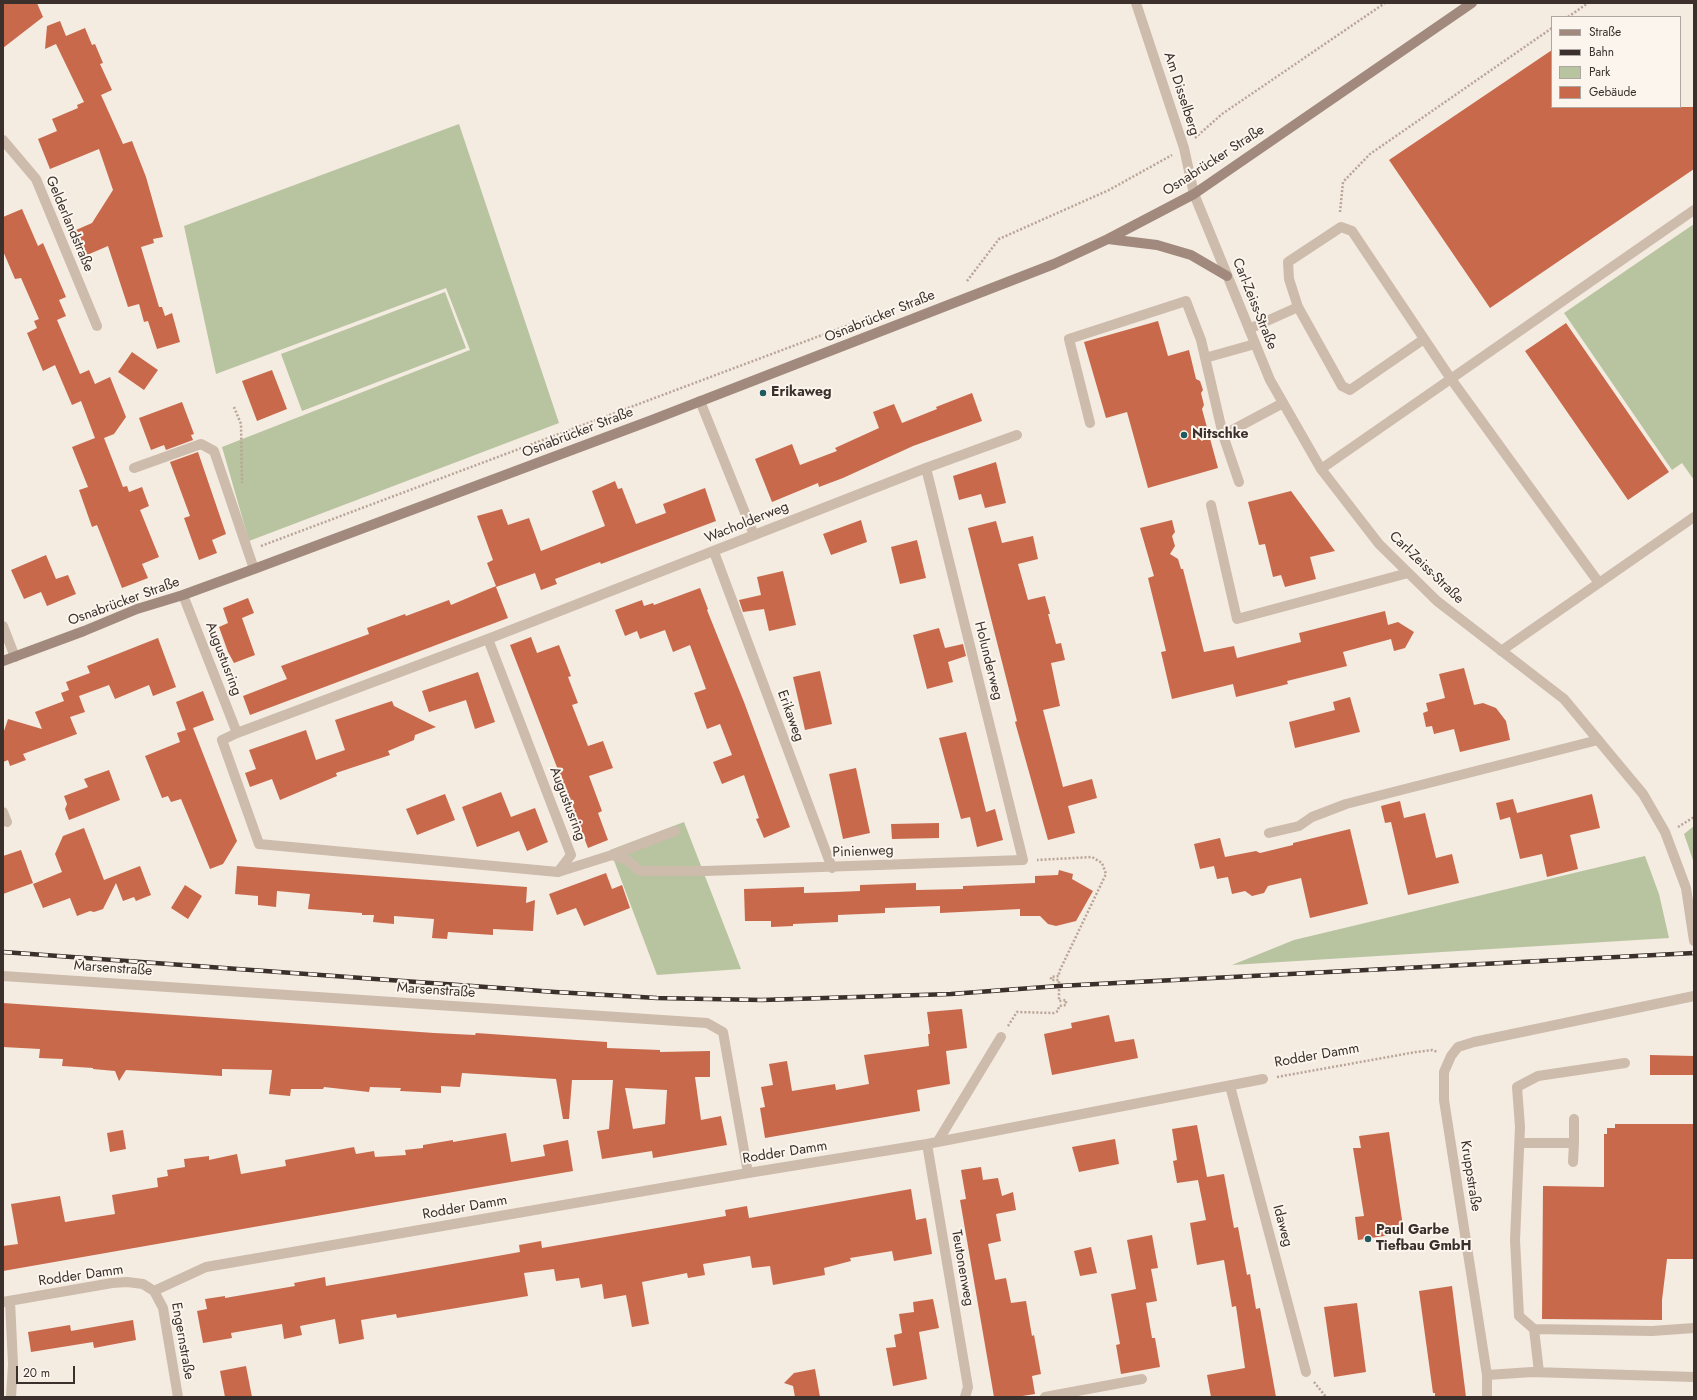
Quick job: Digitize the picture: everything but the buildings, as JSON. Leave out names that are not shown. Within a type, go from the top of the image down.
[{"type":"main road","name":"Osnabrücker Straße","points":[[3,661],[84,631],[137,609],[183,595],[254,569],[700,401],[1054,264],[1108,239],[1194,194],[1472,3]]},
{"type":"main road","points":[[1108,239],[1157,245],[1191,255],[1227,276]]},
{"type":"street","name":"Am Disselberg","points":[[1136,3],[1184,148],[1194,194]]},
{"type":"street","name":"Gelderlandstraße","points":[[3,140],[36,179],[97,326]]},
{"type":"street","name":"Carl-Zeiss-Straße","points":[[1194,194],[1270,380],[1321,469],[1379,544],[1437,601],[1564,699],[1643,794],[1665,832],[1686,888],[1694,941]]},
{"type":"street","points":[[1321,469],[1694,210]]},
{"type":"street","points":[[1424,339],[1350,390],[1342,386],[1298,307],[1289,279],[1288,262],[1341,227],[1352,231],[1451,379],[1599,583]]},
{"type":"street","points":[[1090,423],[1069,339],[1186,301],[1201,340],[1223,435],[1239,482]]},
{"type":"street","points":[[1249,329],[1298,307]]},
{"type":"street","points":[[1205,358],[1255,344]]},
{"type":"street","points":[[700,401],[754,535]]},
{"type":"street","points":[[1223,435],[1283,403]]},
{"type":"street","name":"Wacholderweg","points":[[488,639],[926,468],[1017,435]]},
{"type":"street","points":[[134,468],[201,444],[214,451],[254,569]]},
{"type":"street","name":"Holunderweg","points":[[926,468],[1023,860]]},
{"type":"street","points":[[1211,505],[1236,619],[1408,573]]},
{"type":"street","points":[[1501,650],[1694,517]]},
{"type":"street","name":"Erikaweg","points":[[714,552],[832,868]]},
{"type":"street","name":"Augustusring","points":[[183,595],[237,733]]},
{"type":"street","points":[[3,626],[15,657]]},
{"type":"street","points":[[488,639],[237,733],[222,740],[259,844],[558,872],[612,855],[675,831]]},
{"type":"street","name":"Augustusring","points":[[488,639],[571,855],[558,872]]},
{"type":"street","points":[[1268,833],[1298,826],[1312,817],[1346,804],[1598,740]]},
{"type":"street","name":"Pinienweg","points":[[612,855],[627,860],[640,871],[832,868],[1023,860]]},
{"type":"street","name":"Marsenstraße","points":[[3,976],[707,1024],[723,1032],[748,1173]]},
{"type":"street","points":[[1451,1056],[1458,1047],[1474,1042],[1694,996]]},
{"type":"street","points":[[938,1141],[1001,1036]]},
{"type":"street","name":"Kruppstraße","points":[[1451,1056],[1444,1072],[1444,1100],[1487,1375],[1487,1397]]},
{"type":"street","points":[[1625,1063],[1538,1076],[1517,1087],[1520,1143],[1515,1240],[1519,1316],[1534,1329],[1652,1330],[1694,1328]]},
{"type":"street","name":"Rodder Damm","points":[[6,1301],[127,1282],[143,1284],[154,1291],[206,1267],[748,1173],[927,1144],[1263,1079]]},
{"type":"street","name":"Idaweg","points":[[1230,1086],[1306,1372]]},
{"type":"street","points":[[1573,1162],[1574,1119]]},
{"type":"street","points":[[1520,1143],[1574,1143]]},
{"type":"street","name":"Teutonenweg","points":[[927,1144],[968,1387],[965,1397]]},
{"type":"street","name":"Engernstraße","points":[[154,1291],[160,1298],[163,1308],[178,1397]]},
{"type":"street","points":[[6,1301],[13,1364],[11,1397]]},
{"type":"street","points":[[1534,1329],[1540,1372]]},
{"type":"street","points":[[1487,1375],[1540,1372],[1694,1377]]},
{"type":"street","points":[[1045,1397],[1142,1379]]},
{"type":"path","points":[[960,283],[968,280],[999,239],[1109,190],[1184,148],[1222,114],[1385,3]]},
{"type":"path","points":[[1569,16],[1588,3]]},
{"type":"path","points":[[1341,227],[1339,206],[1343,182],[1370,154],[1551,29]]},
{"type":"path","points":[[247,552],[879,314]]},
{"type":"path","points":[[234,407],[241,424],[242,488]]},
{"type":"path","points":[[1001,1036],[1017,1012],[1054,1013],[1058,1011],[1059,1006],[1066,1005],[1066,1000],[1059,1001],[1059,980],[1051,980],[1051,976],[1059,976],[1059,972],[1106,874],[1102,863],[1092,857],[1023,860]]},
{"type":"path","name":"Rodder Damm","points":[[1263,1079],[1432,1050],[1451,1056]]},
{"type":"green space","points":[[459,124],[559,423],[249,541],[222,447],[470,350],[446,288],[216,374],[184,226]]},
{"type":"green space","points":[[1694,224],[1694,480],[1682,463],[1672,470],[1564,313]]},
{"type":"green space","points":[[445,292],[466,348],[302,411],[281,354]]},
{"type":"green space","points":[[684,822],[741,969],[657,975],[610,850]]},
{"type":"green space","points":[[1694,826],[1694,863],[1684,834]]},
{"type":"green space","points":[[1645,856],[1659,894],[1669,938],[1232,965],[1294,940]]},
{"type":"railway","points":[[3,952],[555,992],[657,998],[762,1000],[951,994],[1059,986],[1694,953]]},
{"type":"place","name":"Erikaweg","points":[[763,393]]},
{"type":"place","name":"Nitschke","points":[[1184,435]]},
{"type":"place","name":"Paul Garbe Tiefbau GmbH","points":[[1368,1239]]}]
